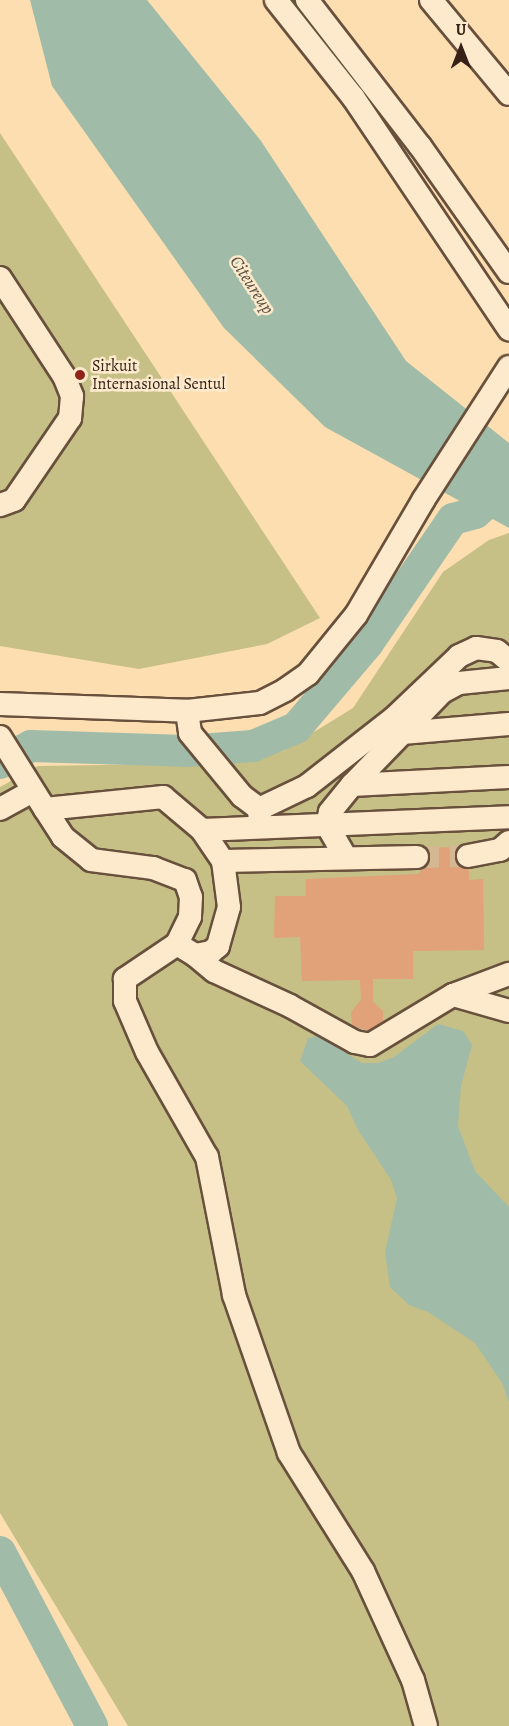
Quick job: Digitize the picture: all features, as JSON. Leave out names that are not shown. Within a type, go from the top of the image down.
[{"type":"street","points":[[276,0],[352,96],[509,329]]},
{"type":"street","points":[[307,0],[368,75],[509,272]]},
{"type":"street","points":[[431,0],[509,94]]},
{"type":"street","points":[[0,278],[64,376],[72,396],[70,418],[14,500],[0,504]]},
{"type":"street","points":[[0,704],[187,711],[260,703],[308,674],[356,615],[424,499],[509,367]]},
{"type":"street","points":[[202,831],[254,811],[307,786],[394,717],[459,656],[476,648],[496,651],[509,661]]},
{"type":"street","points":[[346,858],[327,825],[330,812],[352,785],[442,692],[459,683],[509,678]]},
{"type":"street","points":[[187,711],[190,734],[254,811],[327,825],[509,817]]},
{"type":"street","points":[[402,734],[509,724]]},
{"type":"street","points":[[0,737],[63,837],[91,860],[153,868],[185,880],[191,897],[186,949]]},
{"type":"street","points":[[352,785],[509,777]]},
{"type":"street","points":[[0,809],[27,782]]},
{"type":"street","points":[[45,809],[163,796],[202,831],[223,861],[229,908],[218,946],[211,952],[186,949],[125,979],[125,1001],[147,1052],[207,1157],[234,1294],[288,1453],[367,1578],[413,1680],[426,1726]]},
{"type":"street","points":[[468,856],[500,850],[509,842]]},
{"type":"street","points":[[223,861],[417,857]]},
{"type":"street","points":[[186,949],[214,971],[290,1006],[355,1042],[370,1045],[453,995],[509,974]]},
{"type":"street","points":[[453,995],[509,1011]]},
{"type":"shaded area","name":"Sirkuit Internasional Sentul","points":[[0,133],[320,618],[267,644],[139,669],[0,646]]},
{"type":"shaded area","points":[[509,533],[509,1726],[128,1726],[0,1513],[0,787],[38,766],[230,763],[283,751],[353,708],[443,572],[489,540]]},
{"type":"water","name":"Citeureup","points":[[30,0],[147,0],[261,141],[406,361],[509,443],[509,528],[325,427],[224,328],[52,86]]},
{"type":"water","points":[[438,1024],[463,1031],[472,1045],[461,1086],[458,1126],[475,1171],[509,1207],[509,1402],[502,1383],[475,1343],[428,1312],[409,1305],[390,1287],[385,1252],[397,1198],[391,1180],[358,1130],[347,1106],[300,1061],[308,1038],[318,1036],[362,1063],[378,1063],[394,1057]]},
{"type":"building","points":[[458,847],[455,859],[469,869],[469,880],[483,879],[484,950],[413,951],[413,979],[373,979],[373,1002],[383,1011],[383,1021],[368,1031],[352,1025],[351,1012],[361,1000],[360,980],[302,981],[300,937],[274,938],[275,896],[306,896],[306,879],[418,874],[429,863],[426,848]]},
{"type":"waterway","points":[[0,763],[31,746],[186,751],[253,746],[296,728],[368,643],[453,519],[475,513],[507,486]]},
{"type":"waterway","points":[[0,1552],[92,1726]]},
{"type":"tunnel","points":[[417,857],[468,856]]},
{"type":"place","name":"Sirkuit Internasional Sentul","points":[[80,375]]}]
